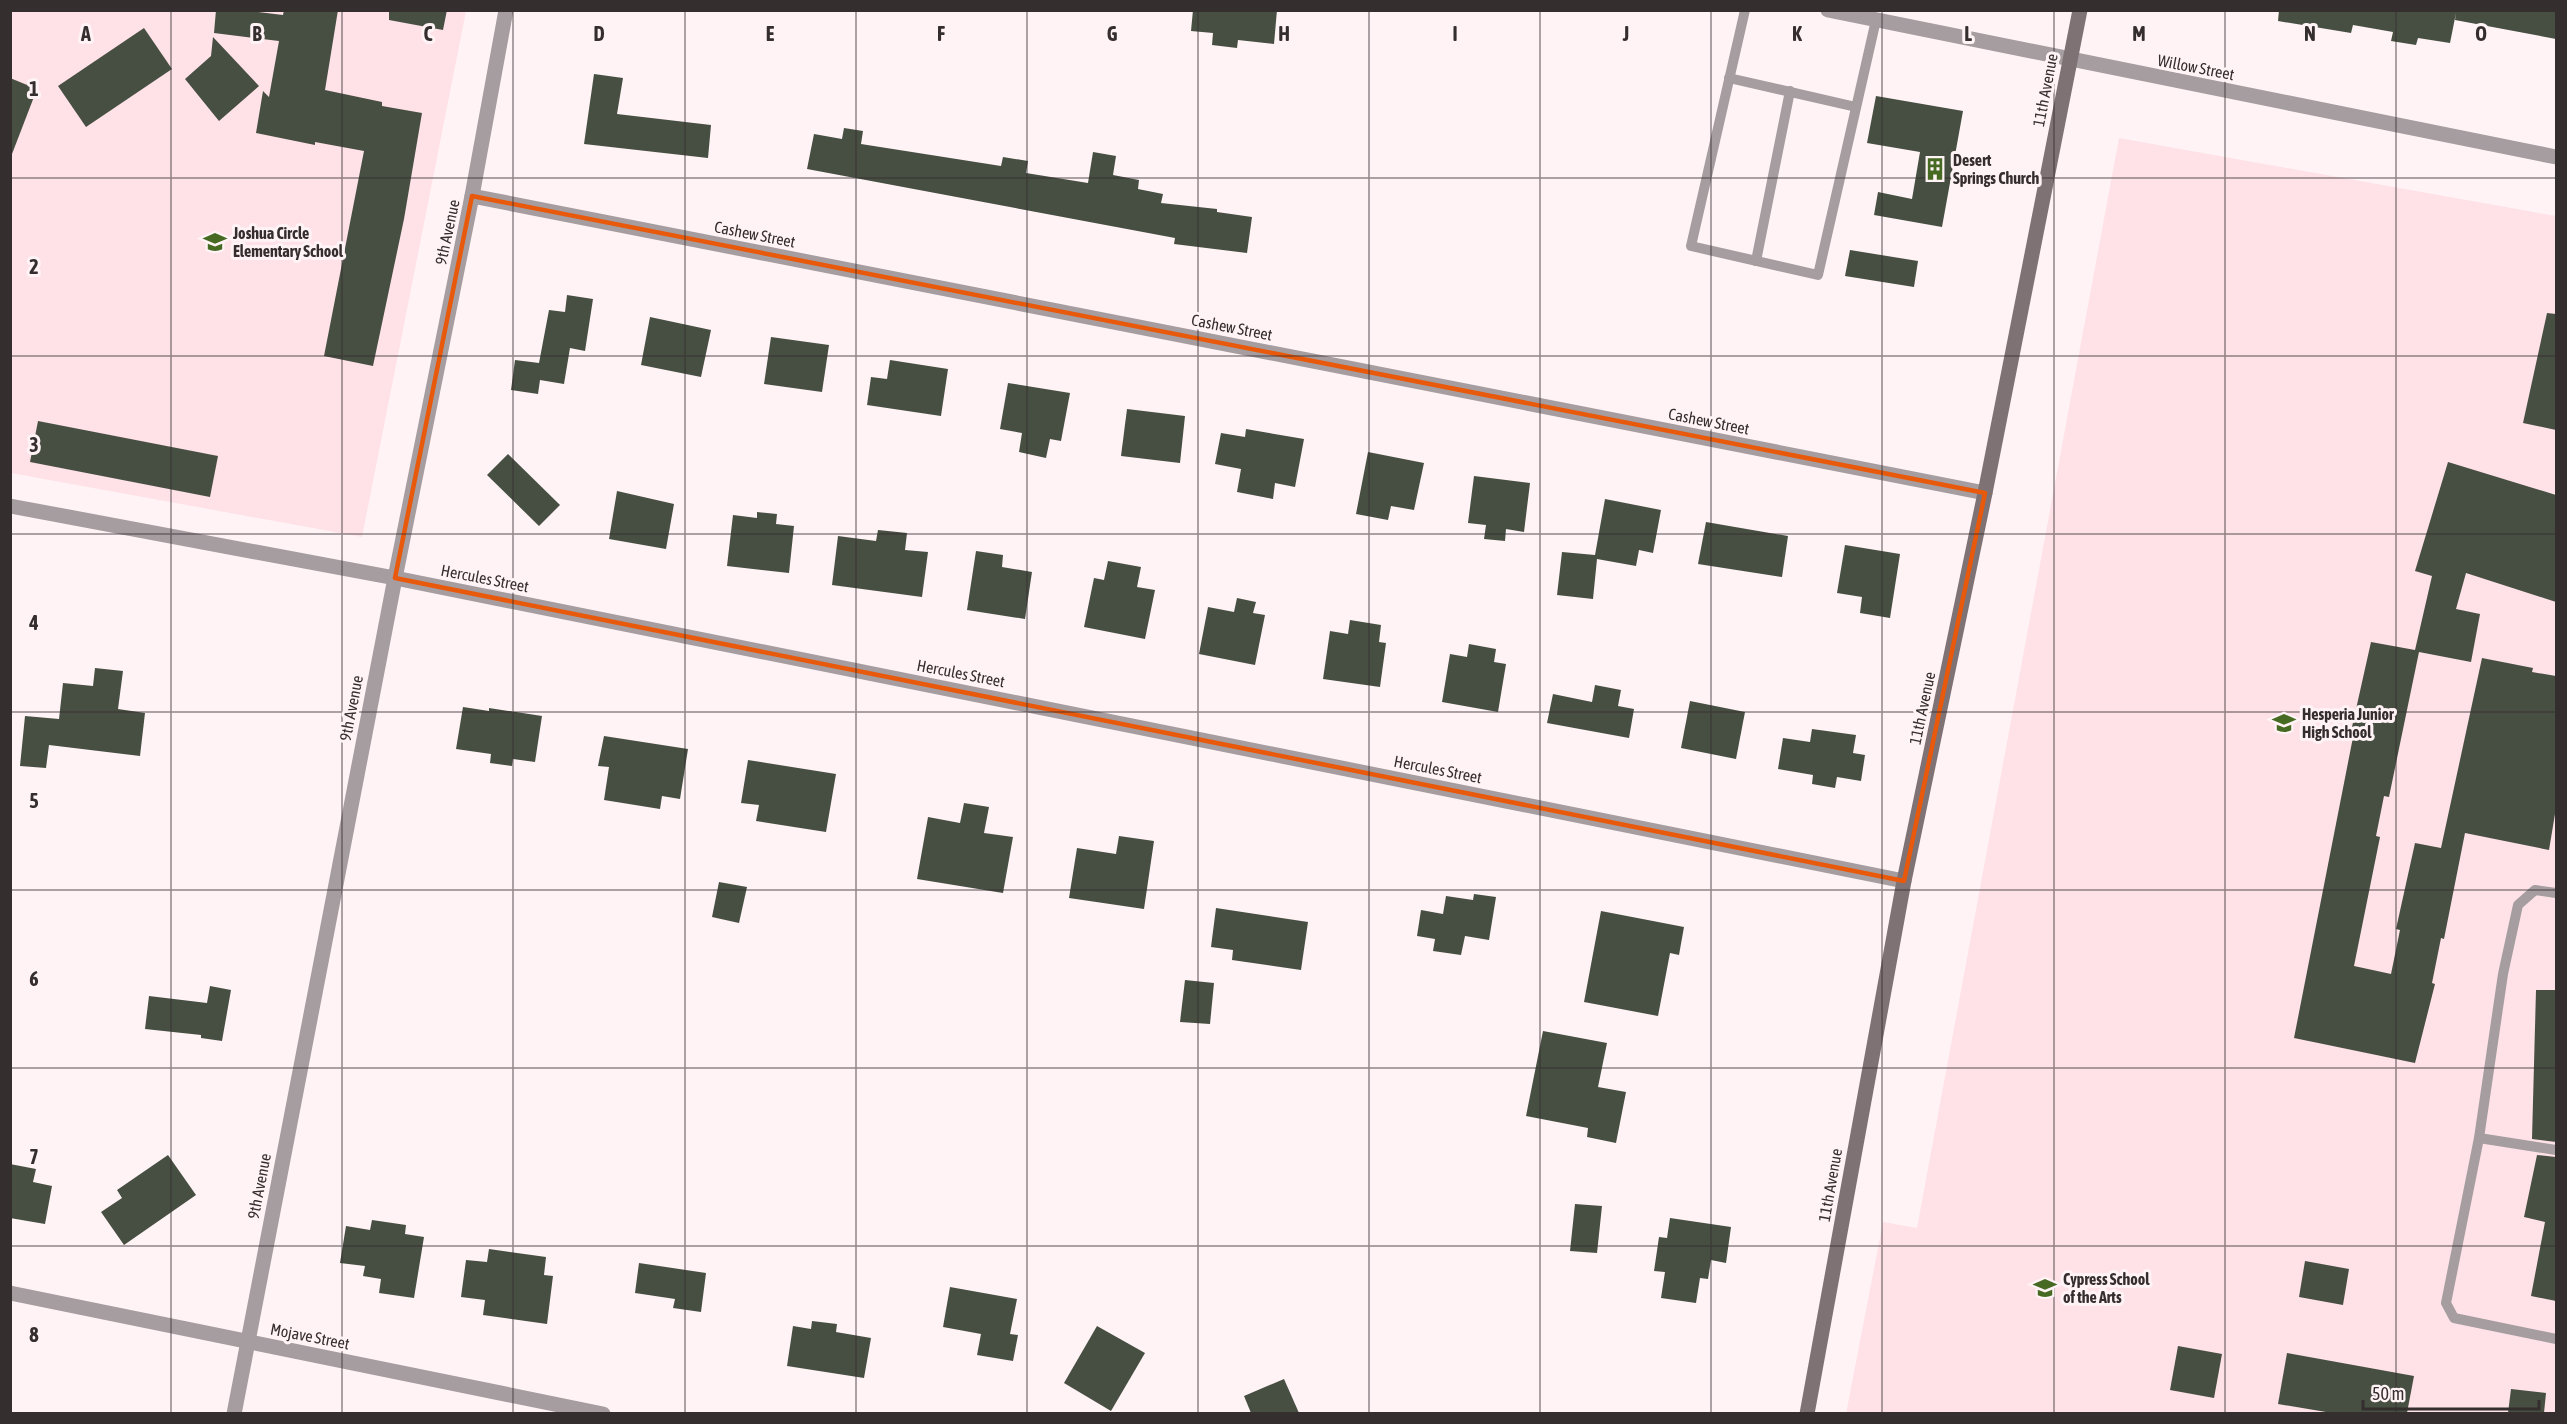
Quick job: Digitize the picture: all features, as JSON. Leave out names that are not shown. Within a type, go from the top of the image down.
[{"type":"main road","name":"11th Avenue","points":[[1807,1413],[1904,881],[2080,10]]},
{"type":"street","name":"9th Avenue","points":[[234,1413],[394,578],[472,196],[506,10]]},
{"type":"street","name":"Willow Street","points":[[1828,10],[2556,157]]},
{"type":"street","name":"Cashew Street","points":[[472,196],[1984,494]]},
{"type":"street","name":"Hercules Street","points":[[10,506],[394,578],[1904,881]]},
{"type":"street","name":"Mojave Street","points":[[10,1293],[603,1413]]},
{"type":"lane","points":[[1744,10],[1691,246],[1818,275],[1876,20]]},
{"type":"lane","points":[[1730,78],[1856,106]]},
{"type":"lane","points":[[1756,261],[1790,91]]},
{"type":"lane","points":[[2556,893],[2535,890],[2518,905],[2503,974],[2479,1138],[2446,1303],[2454,1318],[2556,1339]]},
{"type":"lane","points":[[2479,1138],[2556,1150]]},
{"type":"highlighted area","points":[[472,196],[1985,493],[1904,881],[395,578]]},
{"type":"shaded area","name":"Joshua Circle Elementary School","points":[[10,11],[466,11],[362,537],[11,473]]},
{"type":"shaded area","name":"Hesperia Junior High School","points":[[2119,138],[2556,216],[2556,1413],[1846,1414],[1883,1222],[1917,1228]]},
{"type":"building","points":[[216,10],[243,10],[283,15],[284,10],[338,10],[325,90],[382,102],[382,106],[422,113],[404,219],[373,366],[324,356],[364,151],[315,142],[315,145],[256,133],[263,91],[269,97],[279,41],[214,33]]},
{"type":"building","points":[[389,10],[447,10],[443,30],[389,20]]},
{"type":"building","points":[[1193,10],[1277,10],[1274,44],[1238,40],[1237,48],[1212,45],[1213,33],[1191,31]]},
{"type":"building","points":[[2279,10],[2556,10],[2556,39],[2455,20],[2456,13],[2450,43],[2418,38],[2416,45],[2391,41],[2393,32],[2353,25],[2351,33],[2278,21]]},
{"type":"building","points":[[144,28],[172,69],[86,127],[58,86]]},
{"type":"building","points":[[213,37],[259,86],[219,121],[185,79],[211,56]]},
{"type":"building","points":[[594,74],[623,78],[617,114],[711,125],[708,158],[584,144]]},
{"type":"building","points":[[10,78],[37,89],[12,154],[10,153]]},
{"type":"building","name":"Desert Springs Church","points":[[1876,96],[1963,111],[1942,227],[1874,215],[1878,192],[1912,199],[1920,152],[1867,143]]},
{"type":"building","points":[[844,128],[863,131],[861,144],[1001,166],[1003,157],[1028,161],[1026,173],[1088,183],[1093,152],[1116,156],[1113,175],[1139,180],[1138,189],[1163,194],[1161,203],[1217,209],[1217,212],[1252,217],[1247,253],[1174,244],[1175,238],[807,169],[814,134],[842,139]]},
{"type":"building","points":[[1850,250],[1918,261],[1914,287],[1845,276]]},
{"type":"building","points":[[567,295],[593,299],[585,351],[570,348],[564,384],[540,380],[538,394],[511,390],[515,360],[539,363],[549,310],[565,312]]},
{"type":"building","points":[[2547,313],[2556,314],[2556,430],[2523,423]]},
{"type":"building","points":[[650,317],[711,330],[701,377],[641,365]]},
{"type":"building","points":[[771,337],[829,345],[822,392],[764,384]]},
{"type":"building","points":[[890,360],[948,369],[941,416],[867,405],[871,377],[887,379]]},
{"type":"building","points":[[1008,383],[1070,393],[1061,441],[1050,439],[1046,458],[1019,452],[1022,433],[1000,429]]},
{"type":"building","points":[[1127,409],[1185,416],[1180,463],[1121,456]]},
{"type":"building","points":[[38,421],[218,456],[210,497],[30,462]]},
{"type":"building","points":[[1246,429],[1304,439],[1295,487],[1275,483],[1273,499],[1237,492],[1241,469],[1215,464],[1221,433],[1245,437]]},
{"type":"building","points":[[1368,452],[1424,463],[1414,510],[1391,506],[1388,520],[1356,514]]},
{"type":"building","points":[[508,454],[560,505],[539,526],[487,475]]},
{"type":"building","points":[[2448,462],[2556,495],[2556,602],[2466,573],[2456,609],[2480,614],[2471,662],[2419,652],[2389,797],[2384,796],[2376,836],[2380,837],[2354,966],[2391,974],[2400,930],[2396,929],[2415,843],[2441,848],[2482,658],[2533,668],[2532,672],[2556,676],[2556,808],[2549,850],[2465,833],[2444,939],[2441,938],[2432,983],[2435,984],[2415,1063],[2294,1038],[2355,727],[2352,727],[2371,642],[2415,650],[2432,576],[2415,571]]},
{"type":"building","points":[[1474,476],[1530,483],[1524,532],[1506,529],[1505,541],[1484,539],[1486,525],[1468,523]]},
{"type":"building","points":[[617,491],[674,504],[666,549],[609,539]]},
{"type":"building","points":[[1605,499],[1661,510],[1653,553],[1639,550],[1636,566],[1597,559],[1593,599],[1557,595],[1562,552],[1595,555]]},
{"type":"building","points":[[757,512],[777,514],[776,524],[794,526],[789,573],[727,566],[733,515],[757,518]]},
{"type":"building","points":[[1706,522],[1788,536],[1782,577],[1698,564]]},
{"type":"building","points":[[878,530],[907,533],[905,550],[928,552],[922,597],[832,585],[838,536],[876,541]]},
{"type":"building","points":[[1845,545],[1900,554],[1890,618],[1860,613],[1862,597],[1837,593]]},
{"type":"building","points":[[976,551],[1003,555],[1002,567],[1032,572],[1025,619],[967,610]]},
{"type":"building","points":[[1108,561],[1141,567],[1137,587],[1155,590],[1145,639],[1084,627],[1094,578],[1104,580]]},
{"type":"building","points":[[1237,598],[1256,602],[1253,613],[1265,615],[1255,665],[1199,654],[1208,607],[1234,612]]},
{"type":"building","points":[[1350,620],[1381,625],[1379,642],[1386,643],[1380,687],[1323,679],[1330,631],[1348,634]]},
{"type":"building","points":[[1469,644],[1496,649],[1494,662],[1506,664],[1498,712],[1442,702],[1450,654],[1467,657]]},
{"type":"building","points":[[95,668],[123,671],[118,709],[145,713],[140,756],[49,745],[46,768],[20,766],[25,716],[59,719],[63,683],[93,686]]},
{"type":"building","points":[[1595,685],[1621,690],[1618,706],[1634,709],[1629,738],[1547,723],[1553,694],[1592,702]]},
{"type":"building","points":[[1690,701],[1745,712],[1736,759],[1681,748]]},
{"type":"building","points":[[463,707],[489,711],[489,708],[542,716],[535,762],[513,759],[512,766],[490,763],[491,754],[456,749]]},
{"type":"building","points":[[1812,729],[1856,735],[1853,753],[1865,755],[1861,781],[1837,777],[1835,788],[1812,784],[1813,775],[1778,769],[1783,738],[1810,742]]},
{"type":"building","points":[[604,736],[688,749],[680,799],[662,796],[660,809],[604,800],[609,767],[598,766]]},
{"type":"building","points":[[748,760],[836,774],[826,832],[756,821],[759,805],[741,803]]},
{"type":"building","points":[[964,803],[989,807],[984,833],[1013,837],[1003,893],[917,879],[928,817],[960,823]]},
{"type":"building","points":[[1119,836],[1154,841],[1144,909],[1069,898],[1077,848],[1116,854]]},
{"type":"building","points":[[719,882],[747,887],[739,923],[712,917]]},
{"type":"building","points":[[1474,894],[1496,897],[1489,940],[1465,936],[1461,955],[1433,951],[1435,939],[1417,936],[1421,910],[1443,914],[1446,896],[1473,900]]},
{"type":"building","points":[[1216,908],[1308,922],[1301,970],[1232,960],[1233,950],[1211,947]]},
{"type":"building","points":[[1601,911],[1684,927],[1679,955],[1670,953],[1658,1016],[1584,1002]]},
{"type":"building","points":[[1185,980],[1214,983],[1210,1024],[1180,1022]]},
{"type":"building","points":[[210,986],[231,990],[222,1041],[201,1038],[201,1035],[145,1029],[149,996],[207,1003]]},
{"type":"building","points":[[2536,990],[2556,990],[2556,1142],[2532,1139]]},
{"type":"building","points":[[1543,1031],[1607,1043],[1598,1087],[1626,1092],[1616,1143],[1587,1137],[1588,1128],[1526,1116]]},
{"type":"building","points":[[168,1155],[196,1195],[124,1245],[101,1212],[122,1198],[117,1190]]},
{"type":"building","points":[[2537,1155],[2556,1157],[2556,1301],[2531,1296],[2545,1222],[2524,1217]]},
{"type":"building","points":[[10,1164],[36,1169],[33,1182],[52,1186],[45,1224],[10,1218]]},
{"type":"building","points":[[1575,1204],[1602,1206],[1597,1253],[1570,1251]]},
{"type":"building","points":[[1670,1218],[1731,1227],[1726,1263],[1711,1260],[1708,1279],[1700,1278],[1696,1303],[1661,1298],[1665,1272],[1654,1271],[1659,1237],[1667,1238]]},
{"type":"building","points":[[372,1220],[406,1225],[405,1234],[424,1237],[414,1298],[379,1293],[381,1279],[363,1276],[365,1266],[340,1263],[346,1226],[370,1230]]},
{"type":"building","points":[[489,1249],[546,1257],[544,1275],[553,1276],[547,1324],[483,1315],[485,1300],[461,1297],[466,1260],[487,1262]]},
{"type":"building","points":[[2305,1261],[2349,1269],[2343,1305],[2299,1297]]},
{"type":"building","points":[[639,1263],[706,1273],[701,1312],[673,1308],[675,1299],[635,1293]]},
{"type":"building","points":[[950,1287],[1017,1299],[1010,1334],[1018,1335],[1013,1361],[977,1355],[981,1334],[943,1327]]},
{"type":"building","points":[[812,1321],[837,1324],[836,1332],[871,1338],[864,1378],[787,1366],[793,1326],[811,1329]]},
{"type":"building","points":[[1097,1326],[1145,1353],[1111,1411],[1064,1383]]},
{"type":"building","points":[[2178,1346],[2222,1354],[2214,1398],[2170,1390]]},
{"type":"building","points":[[2287,1353],[2414,1376],[2407,1413],[2332,1413],[2278,1404]]},
{"type":"building","points":[[1284,1379],[1299,1413],[1251,1413],[1244,1396]]},
{"type":"building","points":[[2511,1389],[2546,1393],[2544,1413],[2508,1413]]},
{"type":"place","name":"Desert Springs Church","points":[[1935,169]]},
{"type":"place","name":"Joshua Circle Elementary School","points":[[215,242]]},
{"type":"place","name":"Hesperia Junior High School","points":[[2284,723]]},
{"type":"place","name":"Cypress School of the Arts","points":[[2045,1288]]}]
